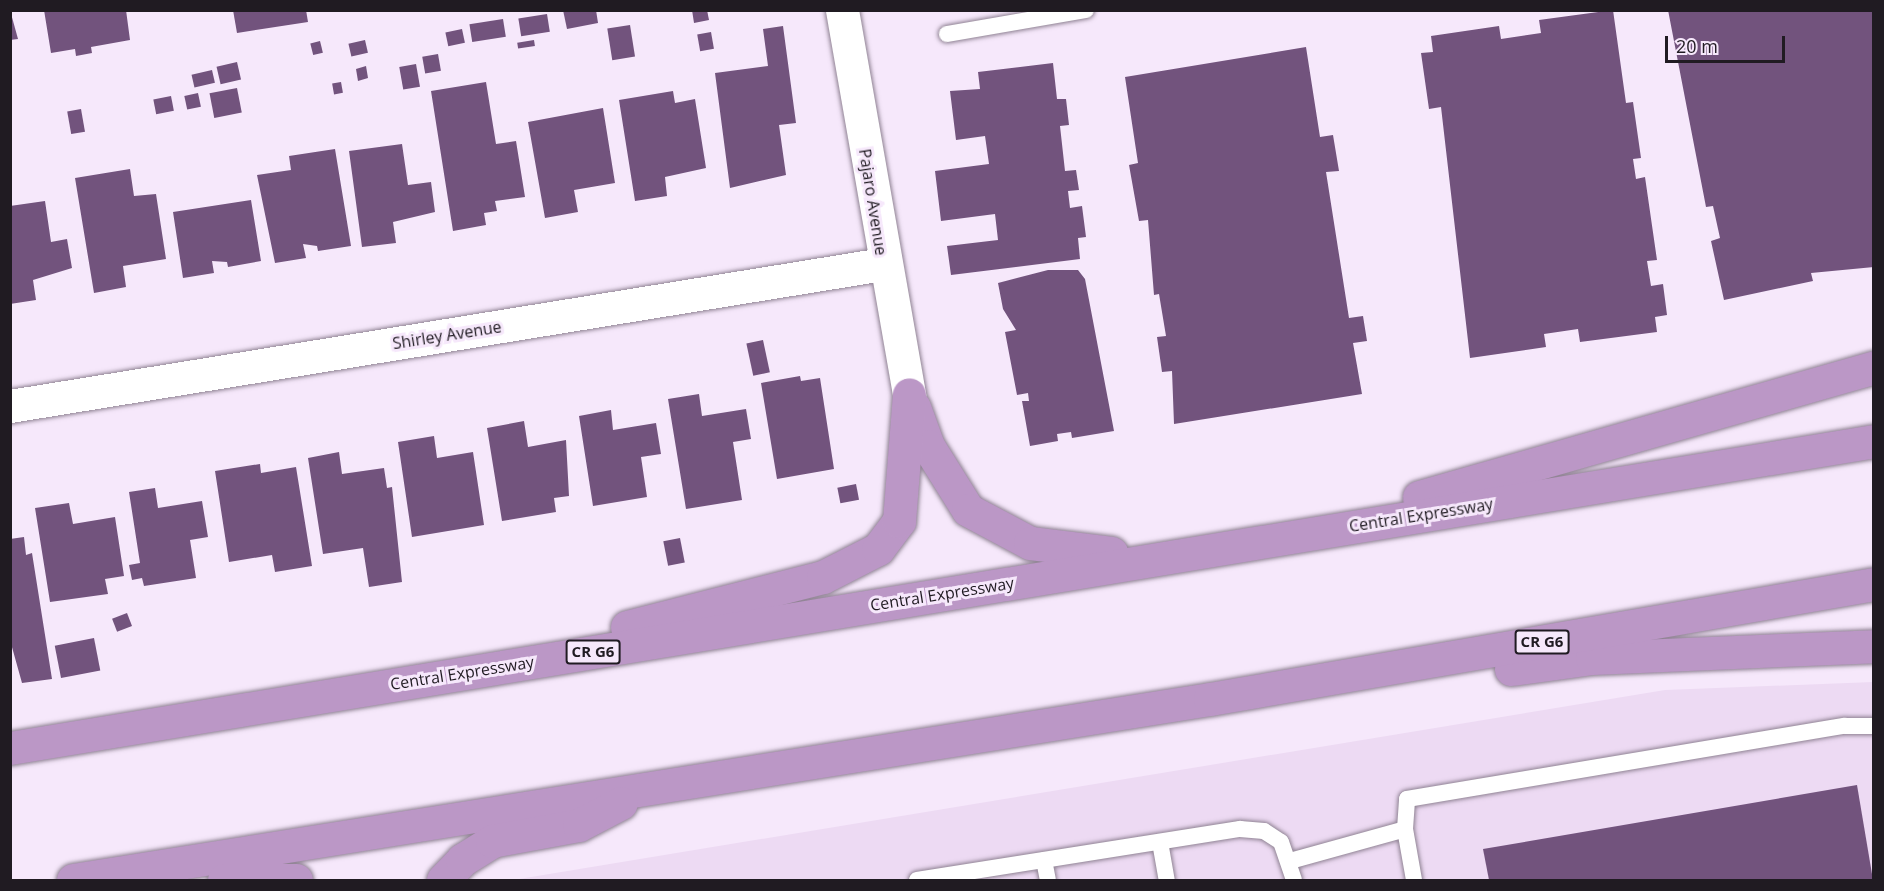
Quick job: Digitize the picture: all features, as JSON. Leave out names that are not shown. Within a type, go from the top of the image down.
[{"type":"highway","points":[[1273,539],[1874,368]]},
{"type":"highway","points":[[909,394],[949,484],[968,510],[998,529],[1029,543],[1074,552],[1175,556]]},
{"type":"highway","points":[[416,681],[854,565],[878,549],[899,521],[909,394]]},
{"type":"highway","name":"Central Expressway","points":[[10,748],[1874,441]]},
{"type":"highway","name":"CR G6","points":[[73,880],[1210,699],[1874,584]]},
{"type":"highway","points":[[1210,699],[1409,684],[1592,658],[1874,646]]},
{"type":"highway","points":[[443,880],[462,860],[492,841],[579,825],[642,791]]},
{"type":"highway","points":[[224,880],[296,880]]},
{"type":"street","name":"Pajaro Avenue","points":[[842,10],[883,264],[909,394]]},
{"type":"street","name":"Shirley Avenue","points":[[10,406],[883,264]]},
{"type":"lane","points":[[947,34],[1086,10]]},
{"type":"lane","points":[[1414,880],[1405,829],[1407,799],[1845,726],[1874,726]]},
{"type":"lane","points":[[1290,861],[1405,829]]},
{"type":"lane","points":[[917,880],[1160,842],[1264,831],[1281,842],[1290,861],[1293,880]]},
{"type":"lane","points":[[1160,842],[1167,880]]},
{"type":"lane","points":[[1044,860],[1048,880]]},
{"type":"shaded area","points":[[1873,682],[1873,880],[513,880],[1665,690]]},
{"type":"building","points":[[10,10],[18,39],[10,40]]},
{"type":"building","points":[[44,10],[126,10],[130,40],[91,47],[92,53],[76,56],[75,49],[51,53]]},
{"type":"building","points":[[233,10],[306,10],[308,22],[237,33]]},
{"type":"building","points":[[563,10],[596,10],[598,23],[567,29]]},
{"type":"building","points":[[692,10],[707,10],[709,20],[694,23]]},
{"type":"building","points":[[1613,10],[1626,103],[1633,102],[1641,158],[1633,159],[1636,179],[1645,177],[1657,260],[1647,261],[1651,286],[1663,284],[1667,315],[1655,317],[1657,332],[1580,342],[1578,329],[1544,334],[1546,347],[1470,358],[1441,107],[1429,109],[1421,53],[1433,52],[1431,36],[1499,26],[1501,39],[1541,33],[1539,20]]},
{"type":"building","points":[[1668,10],[1874,10],[1874,267],[1811,273],[1813,281],[1724,300],[1711,241],[1720,238],[1713,206],[1706,207]]},
{"type":"building","points":[[547,14],[550,32],[521,36],[518,19]]},
{"type":"building","points":[[503,19],[506,37],[472,42],[469,24]]},
{"type":"building","points":[[630,25],[635,57],[612,60],[607,29]]},
{"type":"building","points":[[783,26],[796,123],[779,125],[786,175],[730,188],[715,73],[768,66],[763,29]]},
{"type":"building","points":[[462,29],[465,43],[448,46],[445,33]]},
{"type":"building","points":[[711,32],[714,49],[700,51],[697,34]]},
{"type":"building","points":[[365,40],[368,53],[351,56],[348,44]]},
{"type":"building","points":[[534,40],[535,46],[518,49],[517,43]]},
{"type":"building","points":[[320,41],[323,53],[313,55],[310,43]]},
{"type":"building","points":[[1306,47],[1320,137],[1333,135],[1339,171],[1326,172],[1349,318],[1363,316],[1367,341],[1353,343],[1362,394],[1174,424],[1172,371],[1162,372],[1157,337],[1166,336],[1159,294],[1154,295],[1148,220],[1139,221],[1129,165],[1138,163],[1125,77]]},
{"type":"building","points":[[438,54],[441,71],[425,74],[422,57]]},
{"type":"building","points":[[237,62],[241,80],[221,84],[217,67]]},
{"type":"building","points":[[1053,63],[1057,99],[1066,99],[1069,125],[1060,126],[1065,171],[1076,170],[1079,190],[1068,191],[1070,208],[1082,206],[1086,237],[1078,238],[1080,259],[951,275],[947,246],[998,240],[995,214],[941,221],[935,171],[989,164],[985,136],[956,140],[950,91],[980,89],[978,72]]},
{"type":"building","points":[[416,64],[420,87],[403,90],[399,67]]},
{"type":"building","points":[[366,66],[368,78],[358,81],[356,69]]},
{"type":"building","points":[[212,70],[215,83],[194,87],[192,75]]},
{"type":"building","points":[[341,82],[343,93],[334,94],[332,84]]},
{"type":"building","points":[[486,82],[496,144],[516,141],[525,197],[495,201],[497,211],[484,213],[486,225],[453,231],[431,91]]},
{"type":"building","points":[[237,88],[242,113],[214,118],[210,93]]},
{"type":"building","points":[[673,91],[675,103],[695,99],[706,168],[665,177],[667,196],[635,201],[619,100]]},
{"type":"building","points":[[198,93],[201,107],[187,110],[184,96]]},
{"type":"building","points":[[171,96],[174,111],[156,114],[153,99]]},
{"type":"building","points":[[603,108],[615,183],[574,190],[578,212],[545,218],[528,122]]},
{"type":"building","points":[[81,109],[85,132],[71,134],[67,111]]},
{"type":"building","points":[[402,144],[408,185],[431,182],[435,212],[393,222],[396,243],[362,247],[349,151]]},
{"type":"building","points":[[335,149],[351,246],[318,251],[317,246],[303,244],[306,258],[275,263],[257,175],[291,170],[289,156]]},
{"type":"building","points":[[130,169],[134,196],[156,194],[166,259],[123,266],[126,287],[94,293],[75,178]]},
{"type":"building","points":[[251,200],[261,261],[228,267],[227,262],[212,261],[214,273],[183,278],[173,212]]},
{"type":"building","points":[[45,201],[51,242],[67,239],[72,268],[33,280],[36,300],[10,304],[10,206]]},
{"type":"building","points":[[1048,270],[1078,270],[1085,279],[1114,431],[1072,438],[1071,432],[1057,434],[1058,441],[1030,446],[1022,401],[1029,401],[1028,393],[1017,395],[1005,332],[1016,330],[1003,309],[998,283]]},
{"type":"building","points":[[763,340],[770,372],[753,376],[746,344]]},
{"type":"building","points":[[800,376],[801,381],[820,378],[834,469],[777,479],[761,383]]},
{"type":"building","points":[[699,394],[702,416],[746,409],[751,439],[733,442],[742,500],[686,509],[668,399]]},
{"type":"building","points":[[611,410],[613,430],[656,423],[661,454],[641,457],[647,497],[593,506],[579,416]]},
{"type":"building","points":[[524,421],[528,447],[566,440],[569,496],[554,498],[556,512],[502,521],[487,428]]},
{"type":"building","points":[[434,436],[437,458],[473,452],[484,525],[412,537],[398,442]]},
{"type":"building","points":[[339,452],[342,474],[384,468],[387,488],[392,487],[402,582],[369,587],[363,548],[323,554],[308,458]]},
{"type":"building","points":[[260,464],[261,473],[296,467],[312,566],[275,572],[272,555],[229,562],[215,471]]},
{"type":"building","points":[[856,484],[859,500],[840,503],[837,488]]},
{"type":"building","points":[[155,488],[158,508],[202,501],[208,537],[190,540],[196,578],[144,586],[142,578],[132,580],[129,565],[140,563],[129,492]]},
{"type":"building","points":[[69,503],[73,524],[115,517],[124,576],[105,579],[108,594],[50,602],[35,508]]},
{"type":"building","points":[[24,537],[26,555],[32,553],[52,679],[22,683],[10,640],[10,539]]},
{"type":"building","points":[[680,538],[685,563],[668,566],[663,541]]},
{"type":"building","points":[[127,613],[132,626],[117,632],[112,619]]},
{"type":"building","points":[[94,638],[100,670],[61,678],[55,646]]},
{"type":"building","points":[[1857,785],[1873,880],[1489,880],[1483,849]]}]
